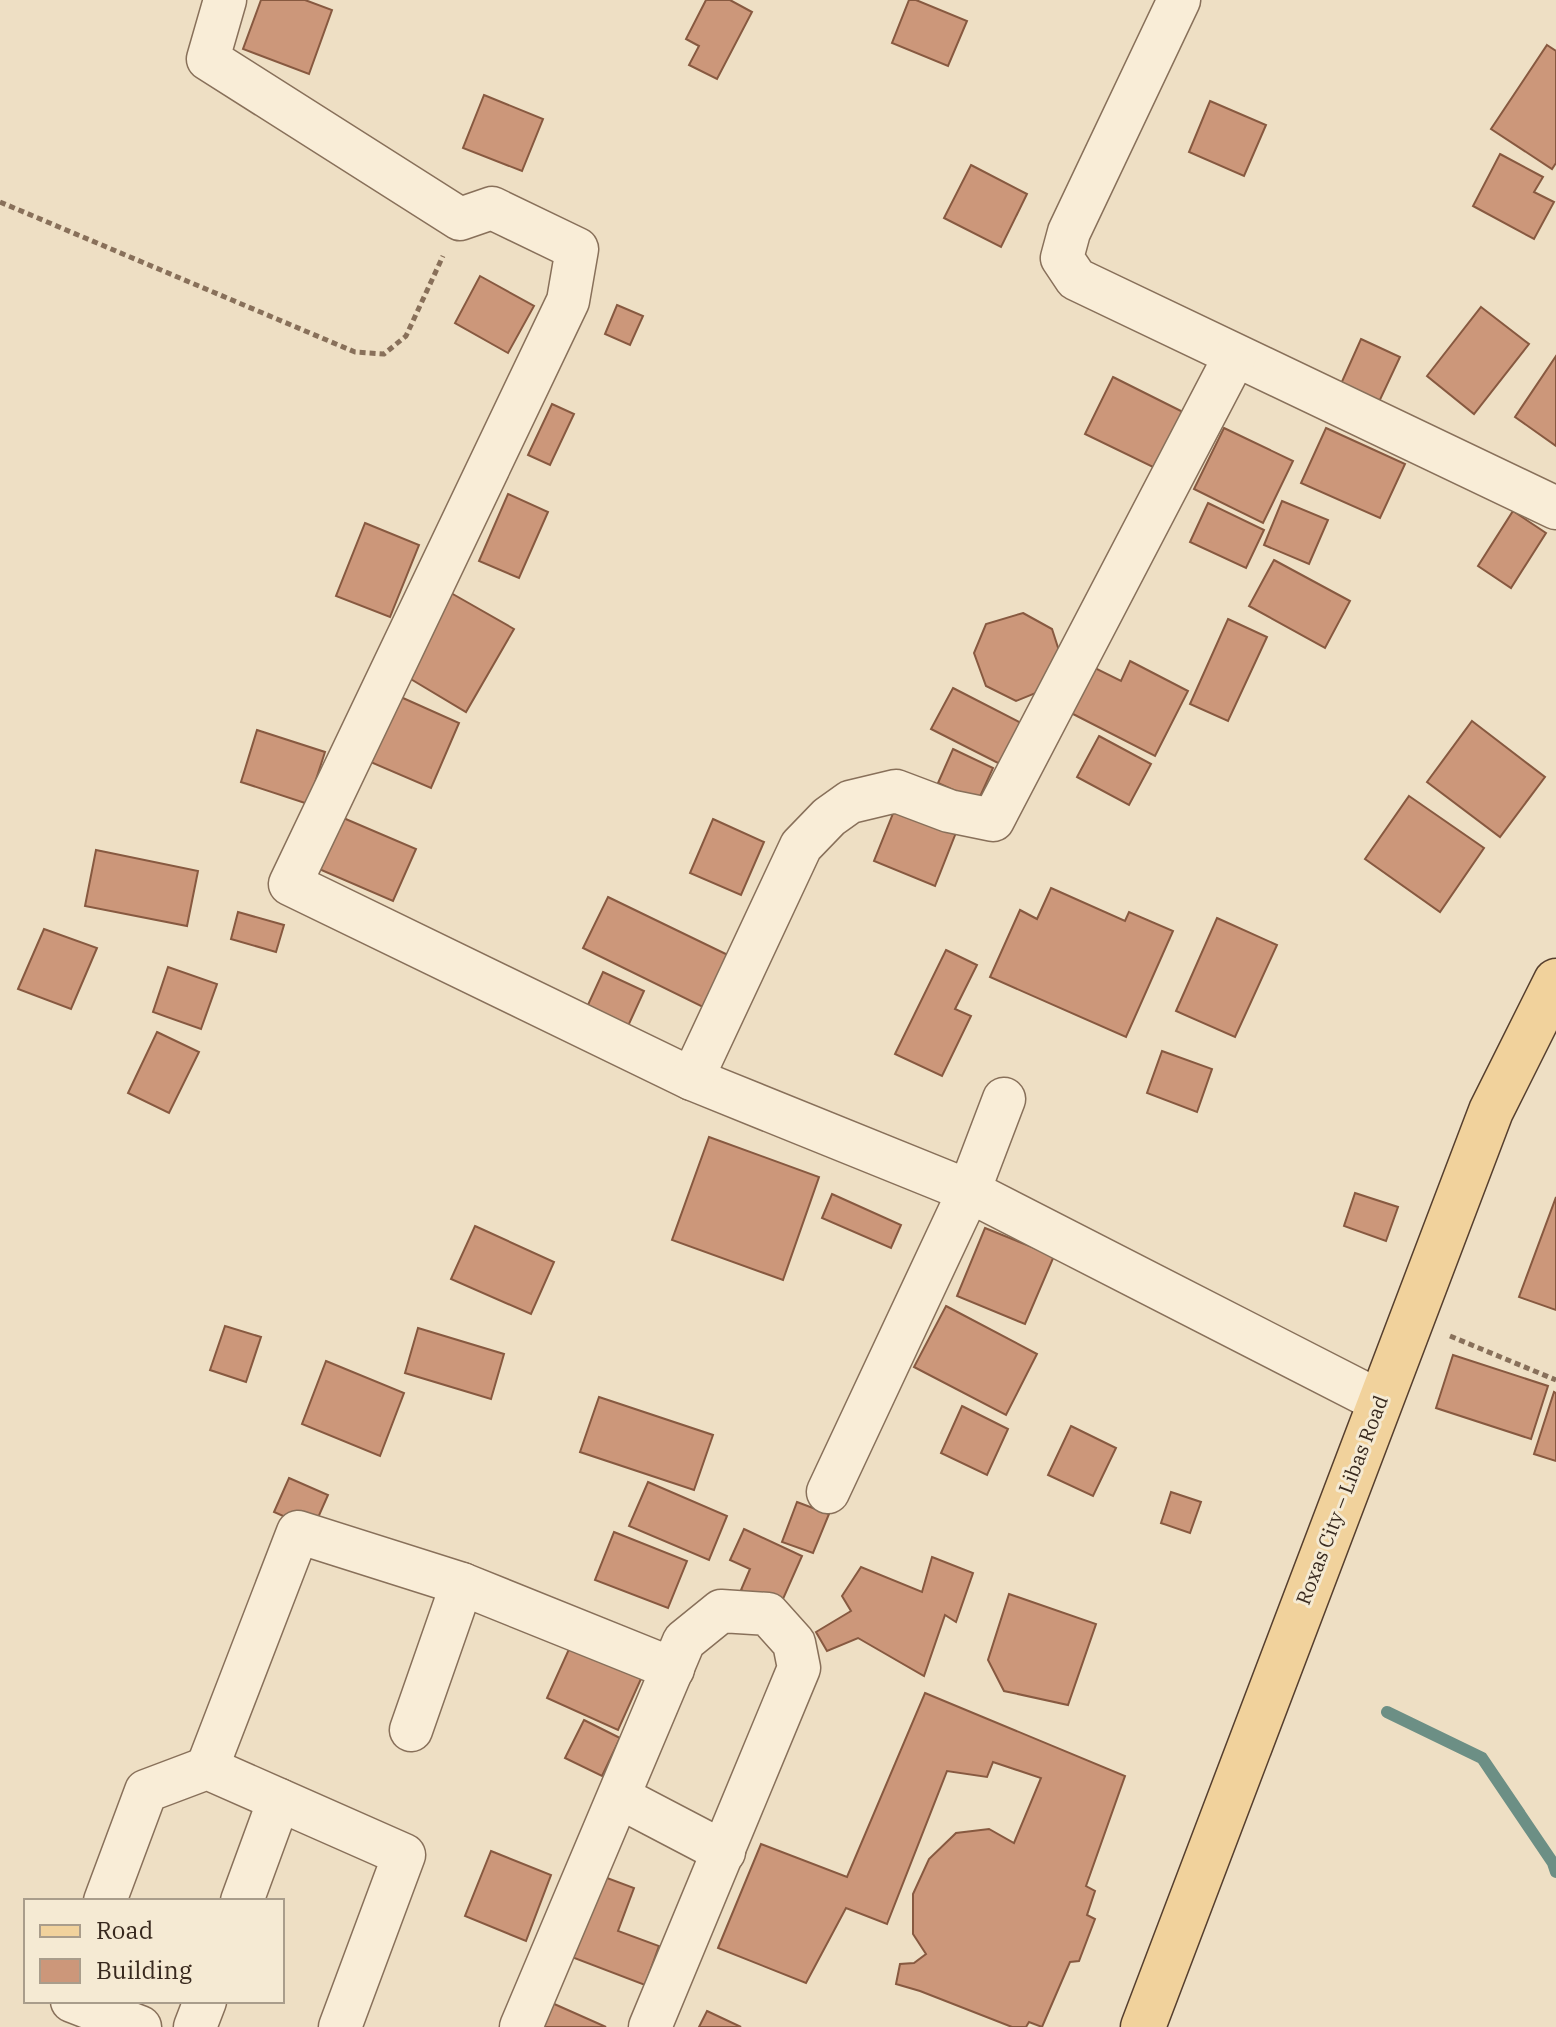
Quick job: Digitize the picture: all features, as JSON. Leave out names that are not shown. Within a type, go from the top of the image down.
[{"type":"main road","name":"Roxas City – Libas Road","points":[[1143,2027],[1491,1111],[1556,981]]},
{"type":"street","points":[[225,0],[208,59],[460,219],[492,208],[577,249],[568,301],[290,884],[692,1079],[969,1191],[1379,1401]]},
{"type":"street","points":[[1179,0],[1069,232],[1062,258],[1076,279],[1556,508]]},
{"type":"street","points":[[692,1079],[801,846],[829,817],[850,802],[896,791],[949,811],[993,820],[1235,356]]},
{"type":"street","points":[[828,1492],[969,1191],[1004,1099]]},
{"type":"street","points":[[207,1768],[298,1532],[462,1584],[673,1669]]},
{"type":"street","points":[[411,1730],[462,1584]]},
{"type":"street","points":[[521,2027],[684,1641],[721,1611],[768,1614],[794,1643],[799,1668],[650,2027]]},
{"type":"street","points":[[106,1899],[146,1791],[207,1768],[404,1855],[340,2027]]},
{"type":"street","points":[[619,1797],[724,1852]]},
{"type":"street","points":[[243,1899],[279,1800]]},
{"type":"street","points":[[57,2027],[69,2003]]},
{"type":"street","points":[[75,2003],[140,2027]]},
{"type":"street","points":[[195,2027],[204,2003]]},
{"type":"path","points":[[0,202],[355,352],[384,354],[406,336],[460,219]]},
{"type":"path","points":[[1410,1319],[1556,1380]]},
{"type":"building","points":[[261,0],[305,0],[332,10],[309,74],[243,49]]},
{"type":"building","points":[[706,0],[730,0],[752,12],[717,79],[689,65],[699,46],[686,39]]},
{"type":"building","points":[[909,0],[967,21],[948,66],[892,43]]},
{"type":"building","points":[[1547,45],[1556,51],[1556,163],[1552,169],[1491,129]]},
{"type":"building","points":[[484,95],[543,119],[522,171],[463,148]]},
{"type":"building","points":[[1210,101],[1266,125],[1244,176],[1189,152]]},
{"type":"building","points":[[1500,154],[1543,177],[1534,192],[1554,202],[1534,239],[1473,206]]},
{"type":"building","points":[[971,165],[1027,194],[1001,247],[944,218]]},
{"type":"building","points":[[480,276],[534,306],[508,353],[455,323]]},
{"type":"building","points":[[617,305],[643,316],[630,345],[605,334]]},
{"type":"building","points":[[1481,307],[1529,344],[1474,414],[1427,376]]},
{"type":"building","points":[[1361,339],[1400,357],[1378,404],[1340,386]]},
{"type":"building","points":[[1556,356],[1556,446],[1515,417]]},
{"type":"building","points":[[1113,377],[1183,412],[1155,468],[1085,434]]},
{"type":"building","points":[[552,404],[574,414],[550,465],[528,455]]},
{"type":"building","points":[[1224,428],[1293,461],[1263,523],[1194,489]]},
{"type":"building","points":[[1326,428],[1405,464],[1380,518],[1301,483]]},
{"type":"building","points":[[508,494],[548,512],[519,578],[479,561]]},
{"type":"building","points":[[1282,501],[1328,520],[1309,564],[1264,545]]},
{"type":"building","points":[[1208,503],[1264,530],[1246,568],[1190,542]]},
{"type":"building","points":[[1513,511],[1546,533],[1511,588],[1478,566]]},
{"type":"building","points":[[365,523],[419,545],[390,617],[336,596]]},
{"type":"building","points":[[1274,560],[1350,601],[1325,648],[1249,606]]},
{"type":"building","points":[[451,593],[514,629],[466,712],[404,675]]},
{"type":"building","points":[[1023,613],[1052,629],[1062,660],[1048,688],[1016,701],[986,686],[974,653],[986,624]]},
{"type":"building","points":[[1228,619],[1267,637],[1228,721],[1190,704]]},
{"type":"building","points":[[1130,661],[1188,691],[1155,756],[1071,713],[1095,668],[1121,681]]},
{"type":"building","points":[[953,688],[1021,723],[1000,764],[931,729]]},
{"type":"building","points":[[394,694],[459,723],[431,788],[366,760]]},
{"type":"building","points":[[1472,721],[1545,777],[1500,837],[1427,782]]},
{"type":"building","points":[[257,730],[325,752],[308,804],[241,782]]},
{"type":"building","points":[[1099,736],[1151,764],[1129,805],[1077,777]]},
{"type":"building","points":[[953,749],[993,768],[978,801],[938,783]]},
{"type":"building","points":[[1409,796],[1484,848],[1440,912],[1365,859]]},
{"type":"building","points":[[896,806],[957,830],[935,886],[874,861]]},
{"type":"building","points":[[341,817],[416,849],[393,901],[319,869]]},
{"type":"building","points":[[713,819],[764,842],[741,895],[690,873]]},
{"type":"building","points":[[96,850],[198,871],[187,926],[85,906]]},
{"type":"building","points":[[1051,888],[1125,921],[1129,912],[1173,931],[1126,1037],[990,977],[1020,910],[1037,919]]},
{"type":"building","points":[[608,897],[730,956],[705,1008],[583,948]]},
{"type":"building","points":[[238,912],[284,925],[276,952],[231,939]]},
{"type":"building","points":[[1217,918],[1277,945],[1235,1037],[1176,1011]]},
{"type":"building","points":[[44,929],[97,948],[71,1009],[18,989]]},
{"type":"building","points":[[946,950],[977,965],[955,1009],[971,1016],[942,1076],[895,1054]]},
{"type":"building","points":[[168,967],[217,984],[201,1029],[153,1012]]},
{"type":"building","points":[[603,972],[644,991],[623,1037],[582,1018]]},
{"type":"building","points":[[157,1032],[199,1052],[169,1113],[128,1093]]},
{"type":"building","points":[[1162,1051],[1212,1069],[1197,1112],[1147,1093]]},
{"type":"building","points":[[709,1137],[819,1177],[783,1280],[672,1240]]},
{"type":"building","points":[[1355,1193],[1398,1207],[1386,1241],[1344,1226]]},
{"type":"building","points":[[832,1194],[901,1225],[891,1248],[822,1218]]},
{"type":"building","points":[[1556,1197],[1556,1310],[1519,1297]]},
{"type":"building","points":[[475,1226],[554,1262],[531,1314],[451,1279]]},
{"type":"building","points":[[985,1228],[1054,1256],[1025,1324],[957,1296]]},
{"type":"building","points":[[946,1306],[1037,1354],[1006,1415],[914,1367]]},
{"type":"building","points":[[225,1326],[261,1337],[246,1382],[210,1370]]},
{"type":"building","points":[[418,1328],[504,1354],[491,1399],[405,1373]]},
{"type":"building","points":[[1453,1355],[1548,1386],[1531,1439],[1436,1408]]},
{"type":"building","points":[[326,1361],[404,1393],[380,1456],[302,1424]]},
{"type":"building","points":[[1556,1393],[1556,1461],[1534,1454]]},
{"type":"building","points":[[599,1397],[713,1435],[694,1490],[580,1452]]},
{"type":"building","points":[[962,1406],[1008,1429],[987,1475],[941,1453]]},
{"type":"building","points":[[1071,1426],[1116,1448],[1093,1496],[1048,1475]]},
{"type":"building","points":[[289,1478],[328,1495],[313,1529],[274,1512]]},
{"type":"building","points":[[648,1482],[727,1516],[709,1560],[629,1526]]},
{"type":"building","points":[[1171,1492],[1201,1502],[1190,1533],[1161,1523]]},
{"type":"building","points":[[797,1502],[829,1514],[813,1553],[782,1542]]},
{"type":"building","points":[[744,1529],[802,1556],[779,1608],[741,1590],[750,1569],[730,1560]]},
{"type":"building","points":[[614,1532],[687,1561],[668,1608],[595,1580]]},
{"type":"building","points":[[932,1557],[973,1573],[956,1622],[945,1615],[924,1676],[858,1638],[827,1651],[816,1632],[851,1611],[842,1596],[861,1567],[922,1592]]},
{"type":"building","points":[[1009,1594],[1096,1624],[1068,1705],[1004,1691],[988,1660]]},
{"type":"building","points":[[574,1638],[645,1670],[618,1730],[547,1698]]},
{"type":"building","points":[[925,1693],[1125,1776],[1086,1886],[1095,1891],[1087,1915],[1095,1919],[1079,1961],[1070,1962],[1042,2027],[1029,2022],[1026,2027],[1012,2027],[896,1984],[900,1964],[914,1963],[926,1954],[913,1934],[913,1894],[929,1859],[956,1833],[989,1829],[1014,1843],[1041,1778],[993,1762],[987,1777],[947,1771],[887,1924],[846,1908],[806,1983],[718,1948],[761,1844],[847,1877]]},
{"type":"building","points":[[584,1720],[620,1738],[602,1776],[565,1758]]},
{"type":"building","points":[[491,1851],[551,1875],[526,1941],[465,1916]]},
{"type":"building","points":[[599,1875],[634,1888],[618,1931],[659,1946],[645,1985],[569,1956]]},
{"type":"building","points":[[552,2003],[606,2027],[542,2027]]},
{"type":"building","points":[[707,2011],[741,2027],[699,2027]]},
{"type":"waterway","points":[[1387,1712],[1482,1758],[1556,1872]]}]
